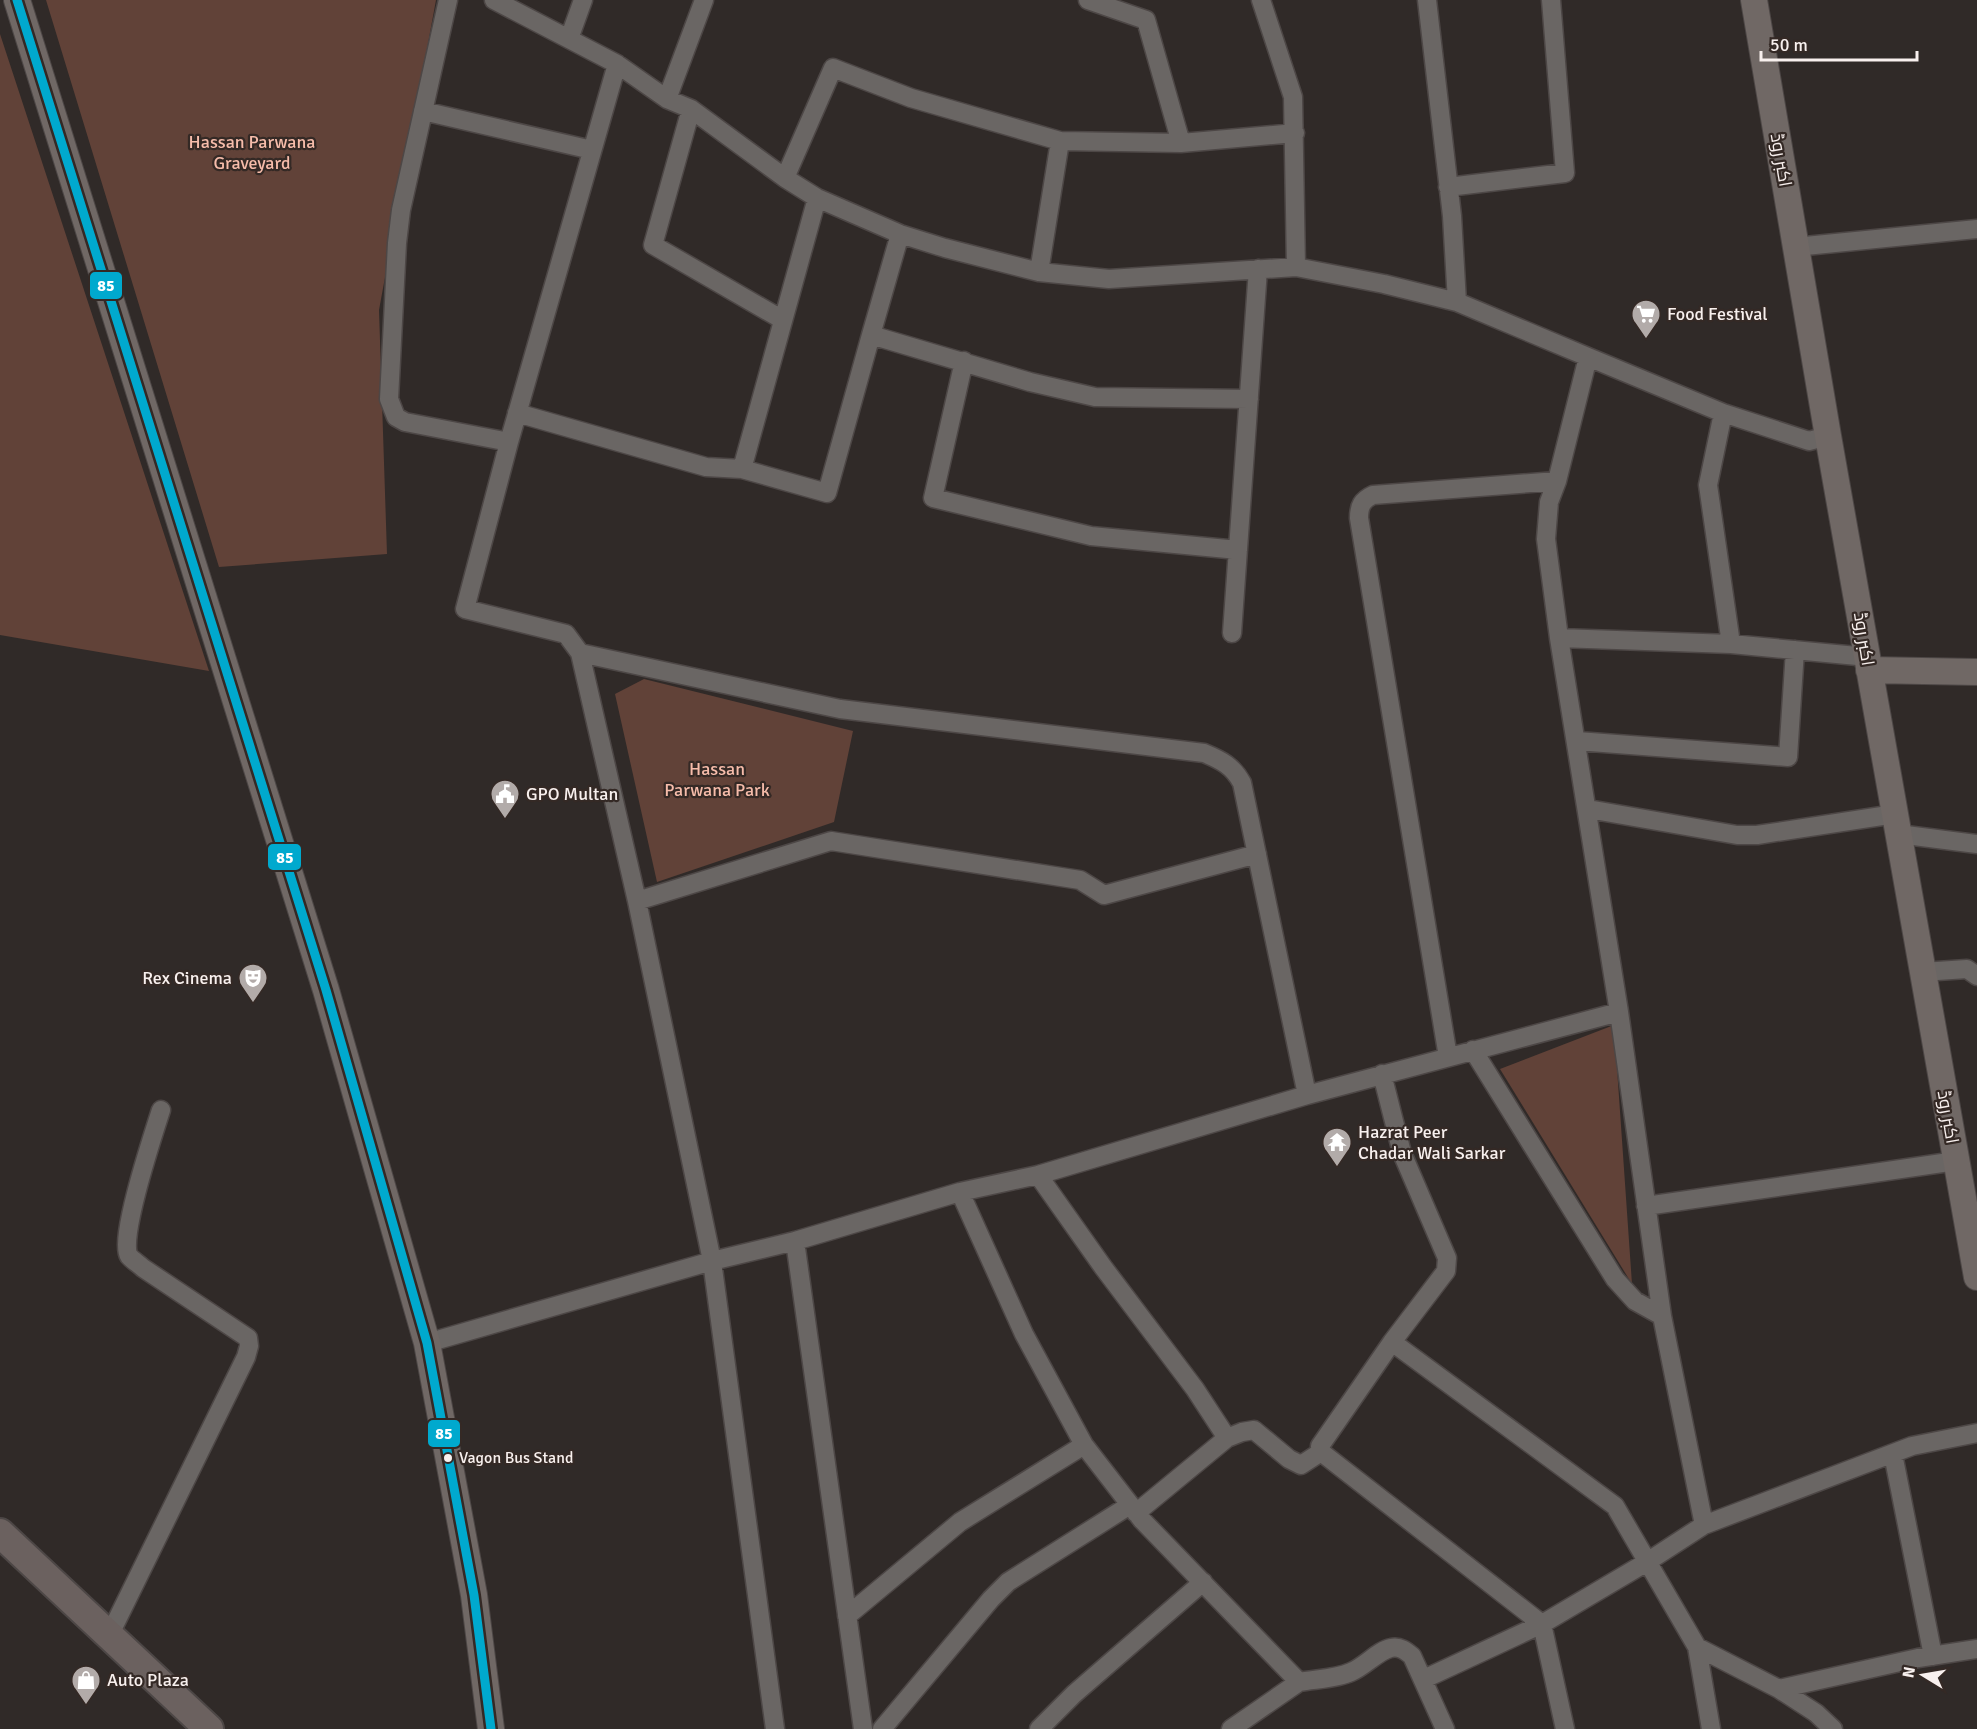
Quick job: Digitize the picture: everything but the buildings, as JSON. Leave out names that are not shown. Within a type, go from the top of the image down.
[{"type":"main road","points":[[17,0],[326,990],[427,1343],[474,1595],[490,1729]]},
{"type":"main road","name":"اکبر روڈ","points":[[1754,0],[1828,436],[1977,1277]]},
{"type":"main road","points":[[1869,663],[1977,672]]},
{"type":"main road","points":[[0,1533],[209,1729]]},
{"type":"main road","points":[[0,1559],[180,1729]]},
{"type":"street","points":[[448,0],[407,177],[397,243],[389,399],[396,417],[405,422],[509,442]]},
{"type":"street","points":[[494,0],[617,64],[667,99],[691,110],[817,198],[900,234],[1039,272],[1109,279],[1296,267],[1384,284],[1457,302],[1723,413],[1809,441],[1828,436]]},
{"type":"street","points":[[569,39],[583,0]]},
{"type":"street","points":[[667,99],[704,0]]},
{"type":"street","points":[[1088,0],[1146,20]]},
{"type":"street","points":[[1139,0],[1180,143]]},
{"type":"street","points":[[1261,0],[1293,97],[1296,267]]},
{"type":"street","points":[[1428,0],[1448,186],[1457,302]]},
{"type":"street","points":[[1448,186],[1565,173],[1551,0]]},
{"type":"street","points":[[617,64],[517,413],[465,609],[566,634],[580,653],[637,901],[712,1261],[775,1729]]},
{"type":"street","points":[[785,177],[833,68],[910,98],[1060,141],[1180,143],[1295,133]]},
{"type":"street","points":[[691,110],[653,245],[783,320]]},
{"type":"street","points":[[423,111],[592,150]]},
{"type":"street","points":[[1039,272],[1060,141]]},
{"type":"street","points":[[742,468],[817,198]]},
{"type":"street","points":[[1795,247],[1977,229]]},
{"type":"street","points":[[517,413],[706,467],[742,468],[827,493],[900,234]]},
{"type":"street","points":[[1232,633],[1258,269]]},
{"type":"street","points":[[871,335],[1030,382],[1095,397],[1249,399]]},
{"type":"street","points":[[1588,357],[1557,481],[1549,502],[1545,539],[1619,1012],[1662,1316],[1704,1525]]},
{"type":"street","points":[[964,361],[933,498],[1091,536],[1238,550]]},
{"type":"street","points":[[1723,413],[1708,485],[1731,644]]},
{"type":"street","points":[[1448,1057],[1360,530],[1359,512],[1361,504],[1373,495],[1557,481]]},
{"type":"street","points":[[1559,638],[1731,644],[1795,650],[1869,663]]},
{"type":"street","points":[[1577,741],[1788,757],[1795,650]]},
{"type":"street","points":[[580,653],[840,709],[1204,753],[1232,767],[1242,783],[1307,1095]]},
{"type":"street","points":[[1588,809],[1737,835],[1897,824],[1977,844]]},
{"type":"street","points":[[637,901],[831,841],[1080,880],[1104,895],[1257,854]]},
{"type":"street","points":[[1922,972],[1967,969],[1977,976]]},
{"type":"street","points":[[427,1343],[712,1261],[795,1241],[960,1192],[1038,1175],[1382,1074],[1619,1012]]},
{"type":"street","points":[[1473,1050],[1615,1279],[1635,1301],[1662,1316]]},
{"type":"street","points":[[1382,1074],[1402,1153],[1443,1248],[1447,1265],[1446,1270],[1392,1342],[1320,1446],[1321,1452],[1542,1624],[1565,1729]]},
{"type":"street","points":[[108,1636],[246,1357],[249,1346],[248,1338],[143,1268],[128,1255],[126,1243],[130,1220],[160,1110]]},
{"type":"street","points":[[1646,1206],[1956,1161]]},
{"type":"street","points":[[1038,1175],[1103,1267],[1195,1389],[1227,1438]]},
{"type":"street","points":[[960,1192],[1024,1334],[1084,1445],[1133,1509],[1299,1682]]},
{"type":"street","points":[[795,1241],[863,1729]]},
{"type":"street","points":[[1392,1342],[1611,1502],[1620,1512],[1697,1647],[1711,1729]]},
{"type":"street","points":[[882,1729],[991,1599],[1008,1582],[1133,1509],[1227,1438],[1254,1430],[1301,1466],[1321,1452]]},
{"type":"street","points":[[1424,1679],[1542,1624],[1647,1562],[1704,1525],[1912,1446],[1977,1433]]},
{"type":"street","points":[[848,1616],[960,1522],[1084,1445]]},
{"type":"street","points":[[1893,1454],[1934,1656]]},
{"type":"street","points":[[1039,1729],[1074,1694],[1203,1582]]},
{"type":"street","points":[[1231,1729],[1299,1682],[1348,1674],[1365,1666],[1388,1648],[1396,1647],[1412,1656],[1445,1729]]},
{"type":"street","points":[[1697,1647],[1779,1689],[1816,1713],[1833,1729]]},
{"type":"street","points":[[1779,1689],[1977,1649]]},
{"type":"green space","name":"Hassan Parwana Graveyard","points":[[46,0],[436,0],[379,310],[387,554],[219,567]]},
{"type":"green space","points":[[0,34],[209,671],[0,635]]},
{"type":"green space","name":"Hassan Parwana Park","points":[[644,679],[853,731],[834,822],[657,882],[615,694]]},
{"type":"green space","points":[[1614,1025],[1632,1284],[1500,1069]]},
{"type":"transit line","name":"85","points":[[17,0],[326,990],[427,1343],[474,1595],[491,1729]]},
{"type":"place","name":"Food Festival","points":[[1646,340]]},
{"type":"place","name":"GPO Multan","points":[[505,820]]},
{"type":"place","name":"Rex Cinema","points":[[253,1004]]},
{"type":"place","name":"Hazrat Peer Chadar Wali Sarkar","points":[[1337,1168]]},
{"type":"place","name":"Vagon Bus Stand","points":[[448,1458]]},
{"type":"place","name":"Auto Plaza","points":[[86,1706]]}]
